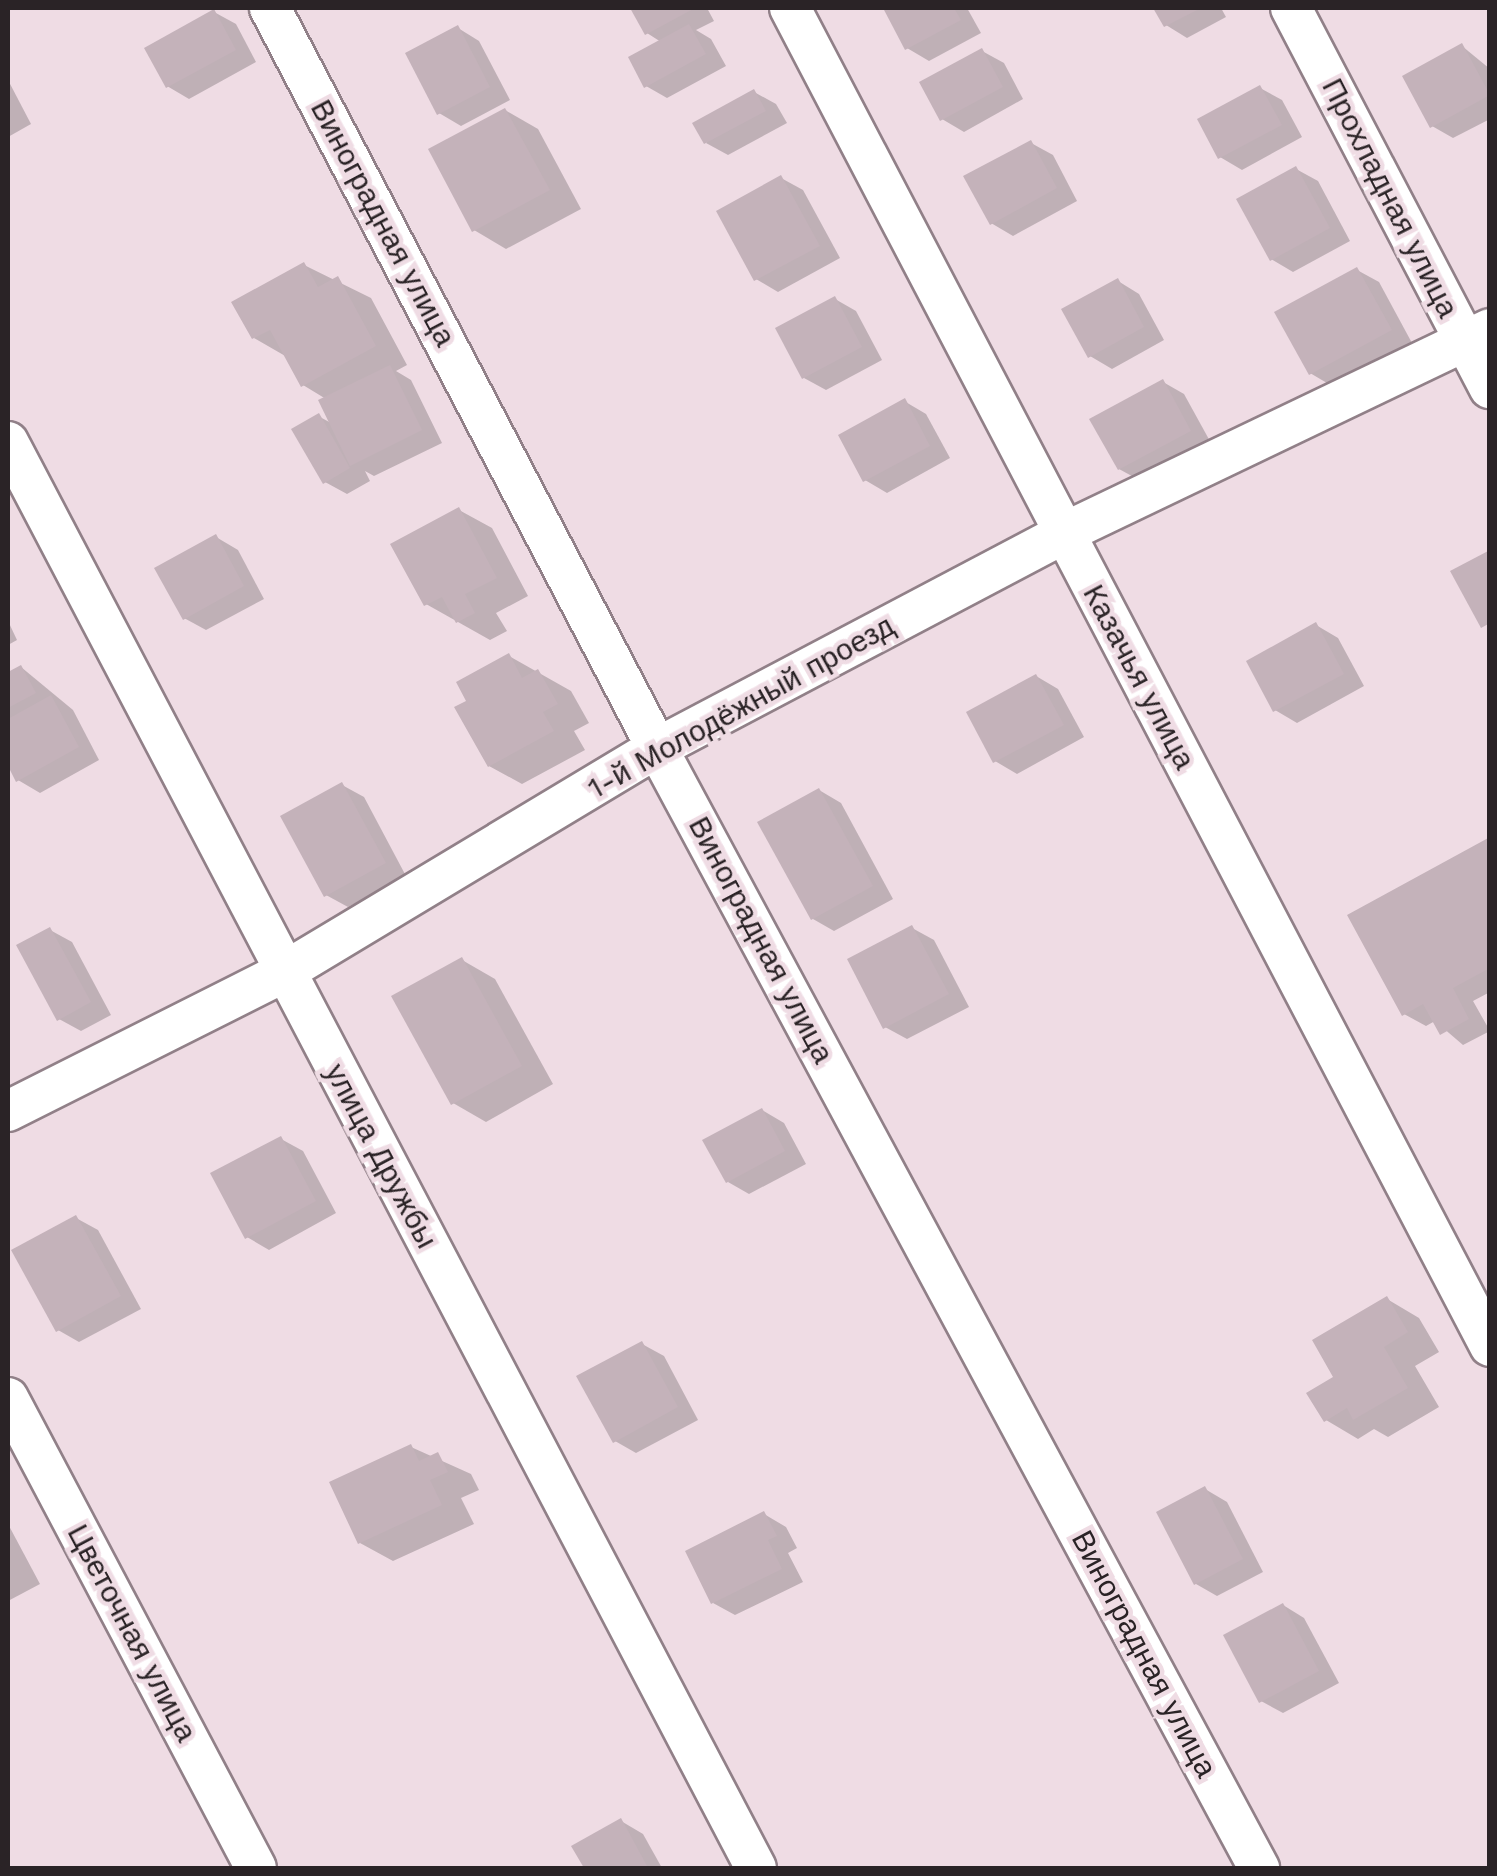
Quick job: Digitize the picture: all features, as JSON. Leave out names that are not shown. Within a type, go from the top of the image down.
[{"type":"street","name":"Виноградная улица","points":[[270,8],[658,748],[1259,1868]]},
{"type":"street","name":"Казачья улица","points":[[790,8],[1490,1346]]},
{"type":"street","name":"Прохладная улица","points":[[1291,8],[1477,336],[1490,388]]},
{"type":"street","name":"1-й Молодёжный проезд","points":[[8,1111],[284,972],[658,748],[1064,534],[1477,336]]},
{"type":"street","name":"улица Дружбы","points":[[8,442],[756,1868]]},
{"type":"street","name":"Цветочная улица","points":[[8,1398],[256,1868]]},
{"type":"building","points":[[630,8],[695,8],[645,35]]},
{"type":"building","points":[[883,8],[954,8],[961,20],[905,50]]},
{"type":"building","points":[[1153,8],[1201,8],[1164,27]]},
{"type":"building","points":[[214,9],[236,50],[166,88],[144,48]]},
{"type":"building","points":[[689,24],[706,54],[644,88],[628,57]]},
{"type":"building","points":[[458,25],[490,87],[437,115],[405,53]]},
{"type":"building","points":[[1462,43],[1490,95],[1430,128],[1402,76]]},
{"type":"building","points":[[982,48],[1003,87],[940,121],[919,82]]},
{"type":"building","points":[[1260,85],[1282,125],[1218,159],[1197,119]]},
{"type":"building","points":[[754,89],[766,111],[704,144],[692,123]]},
{"type":"building","points":[[505,108],[550,190],[472,232],[428,149]]},
{"type":"building","points":[[1031,140],[1057,188],[990,225],[963,176]]},
{"type":"building","points":[[1296,166],[1330,228],[1270,261],[1236,199]]},
{"type":"building","points":[[781,175],[820,246],[754,281],[716,211]]},
{"type":"building","points":[[304,262],[318,287],[338,276],[376,346],[301,387],[270,330],[252,339],[231,302]]},
{"type":"building","points":[[1357,267],[1392,330],[1309,375],[1274,312]]},
{"type":"building","points":[[1118,278],[1144,327],[1088,358],[1061,309]]},
{"type":"building","points":[[835,296],[862,347],[802,379],[775,328]]},
{"type":"building","points":[[390,365],[422,430],[350,466],[318,400]]},
{"type":"building","points":[[1163,379],[1191,431],[1118,470],[1089,419]]},
{"type":"building","points":[[905,398],[930,446],[863,482],[838,435]]},
{"type":"building","points":[[319,413],[350,468],[323,484],[291,429]]},
{"type":"building","points":[[459,507],[497,578],[465,594],[475,613],[456,623],[442,597],[424,606],[390,544]]},
{"type":"building","points":[[216,534],[244,586],[183,620],[154,568]]},
{"type":"building","points":[[1490,550],[1490,623],[1481,628],[1450,571]]},
{"type":"building","points":[[1316,622],[1344,674],[1273,712],[1246,661]]},
{"type":"building","points":[[509,653],[522,678],[538,669],[558,704],[543,712],[554,731],[488,767],[454,707],[466,701],[456,682]]},
{"type":"building","points":[[21,665],[36,693],[8,708],[8,672]]},
{"type":"building","points":[[1036,674],[1064,725],[993,763],[966,712]]},
{"type":"building","points":[[51,695],[79,747],[16,782],[8,766],[8,719]]},
{"type":"building","points":[[342,782],[386,863],[324,897],[280,816]]},
{"type":"building","points":[[819,788],[873,886],[811,920],[757,822]]},
{"type":"building","points":[[1490,837],[1490,968],[1453,988],[1469,1019],[1440,1035],[1423,1004],[1402,1016],[1347,915]]},
{"type":"building","points":[[912,925],[949,994],[883,1029],[847,959]]},
{"type":"building","points":[[50,927],[91,1002],[57,1021],[16,945]]},
{"type":"building","points":[[462,957],[522,1066],[451,1105],[391,996]]},
{"type":"building","points":[[762,1108],[785,1151],[726,1183],[702,1140]]},
{"type":"building","points":[[281,1136],[316,1201],[245,1239],[210,1173]]},
{"type":"building","points":[[76,1215],[121,1296],[56,1332],[11,1250]]},
{"type":"building","points":[[1387,1296],[1408,1332],[1384,1347],[1408,1388],[1353,1420],[1347,1408],[1324,1422],[1306,1393],[1333,1377],[1312,1340]]},
{"type":"building","points":[[642,1341],[678,1407],[613,1443],[576,1376]]},
{"type":"building","points":[[411,1444],[419,1461],[438,1452],[448,1472],[430,1480],[442,1505],[358,1544],[329,1482]]},
{"type":"building","points":[[1205,1486],[1243,1559],[1194,1585],[1156,1512]]},
{"type":"building","points":[[764,1511],[777,1536],[768,1540],[782,1569],[711,1604],[685,1551]]},
{"type":"building","points":[[1283,1603],[1319,1671],[1259,1703],[1223,1635]]},
{"type":"building","points":[[621,1818],[647,1866],[584,1868],[571,1846]]}]
